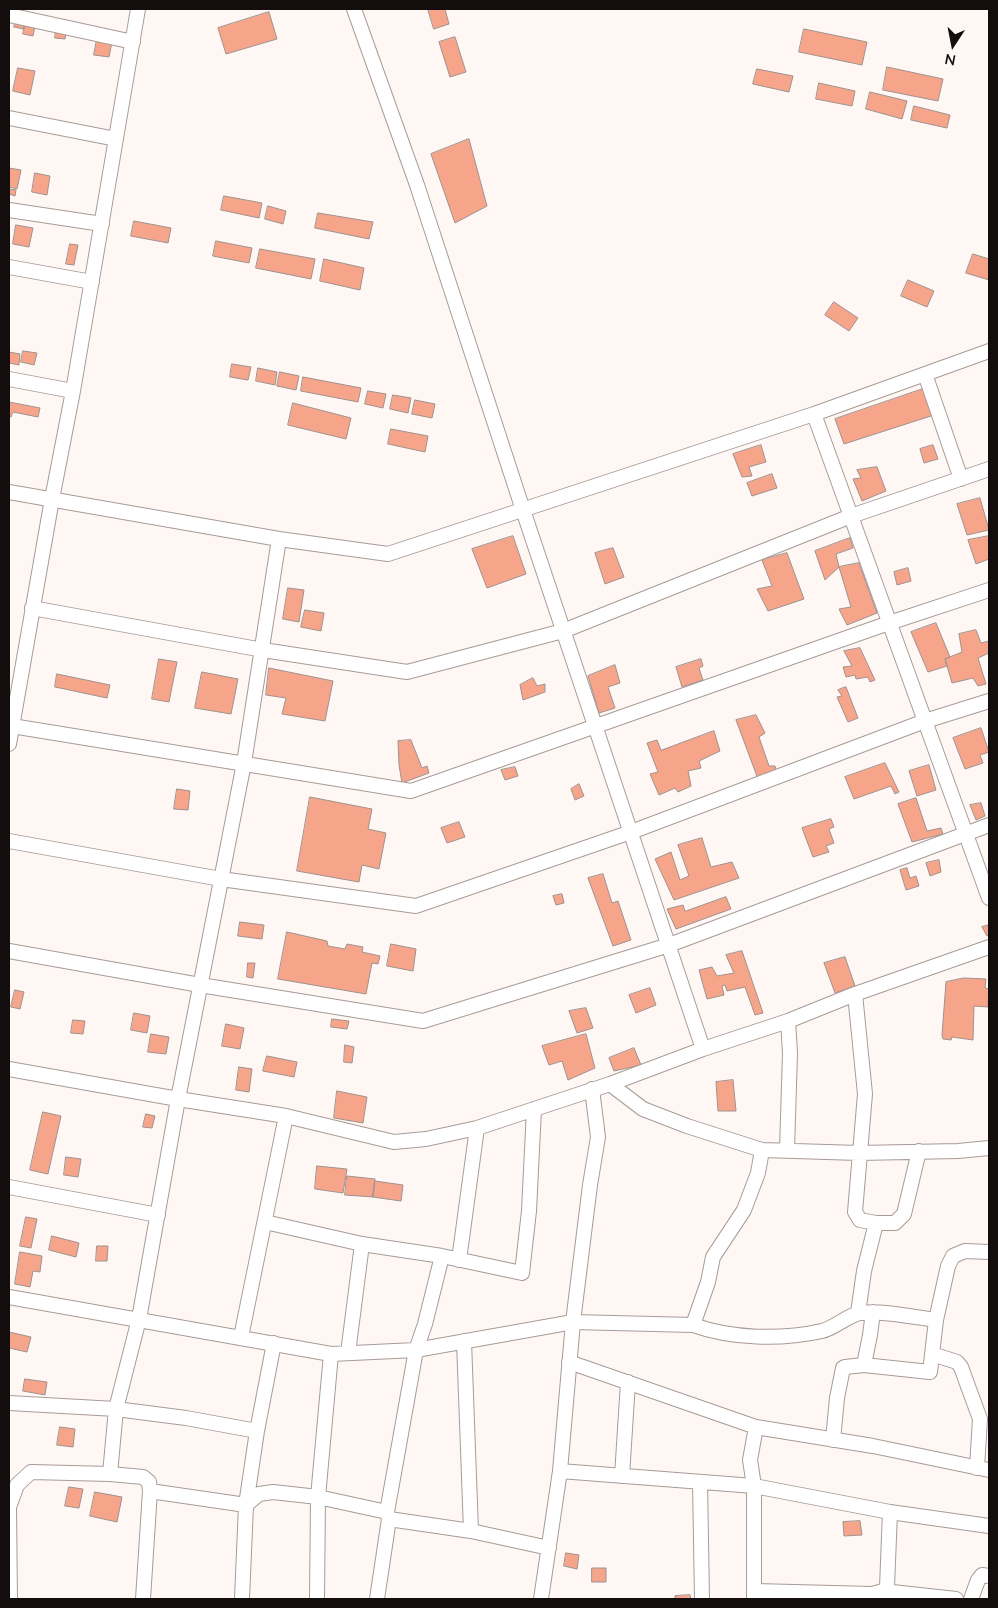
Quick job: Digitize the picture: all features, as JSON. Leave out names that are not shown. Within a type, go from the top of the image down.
[{"type":"street","points":[[9,744],[52,499],[74,391],[138,9]]},
{"type":"street","points":[[354,9],[417,185],[523,510],[703,1049]]},
{"type":"street","points":[[9,16],[133,42]]},
{"type":"street","points":[[9,118],[116,139]]},
{"type":"street","points":[[9,210],[102,224]]},
{"type":"street","points":[[9,268],[92,282]]},
{"type":"street","points":[[9,492],[279,539],[388,554],[814,414],[989,352]]},
{"type":"street","points":[[925,374],[961,479]]},
{"type":"street","points":[[9,379],[74,391]]},
{"type":"street","points":[[814,414],[989,898]]},
{"type":"street","points":[[32,608],[263,650],[407,672],[564,631],[851,516],[989,469]]},
{"type":"street","points":[[110,1474],[116,1408],[139,1319],[178,1099],[244,763],[279,539]]},
{"type":"street","points":[[12,726],[411,791],[595,725],[989,590]]},
{"type":"street","points":[[9,841],[221,879],[416,906],[631,832],[925,721],[989,701]]},
{"type":"street","points":[[9,951],[423,1021],[669,945],[989,825]]},
{"type":"street","points":[[9,1069],[286,1116],[394,1142],[426,1139],[477,1128],[610,1084],[989,947]]},
{"type":"street","points":[[855,994],[865,1094],[855,1212],[860,1220],[876,1223],[895,1223],[904,1214],[919,1151]]},
{"type":"street","points":[[787,1150],[790,1053],[788,1021]]},
{"type":"street","points":[[610,1084],[643,1109],[687,1126],[762,1150],[859,1153],[989,1148]]},
{"type":"street","points":[[541,1599],[560,1471],[573,1322],[598,1137],[592,1089]]},
{"type":"street","points":[[265,1222],[362,1244],[442,1256],[522,1273],[529,1211],[534,1108]]},
{"type":"street","points":[[241,1337],[286,1116]]},
{"type":"street","points":[[459,1260],[477,1128]]},
{"type":"street","points":[[693,1325],[708,1282],[713,1257],[744,1210],[758,1173],[762,1150]]},
{"type":"street","points":[[9,1187],[158,1215]]},
{"type":"street","points":[[858,1314],[864,1271],[876,1223]]},
{"type":"street","points":[[348,1353],[362,1244]]},
{"type":"street","points":[[833,1440],[837,1398],[843,1368],[845,1366],[864,1365],[930,1372],[936,1320],[948,1266],[953,1256],[965,1251],[989,1252]]},
{"type":"street","points":[[377,1599],[388,1516],[416,1350],[425,1324],[442,1256]]},
{"type":"street","points":[[9,1296],[331,1354],[416,1350],[573,1322],[693,1325],[710,1331],[774,1338],[824,1331],[858,1314],[873,1312],[936,1320]]},
{"type":"street","points":[[864,1365],[873,1312]]},
{"type":"street","points":[[464,1341],[470,1532]]},
{"type":"street","points":[[242,1599],[246,1505],[257,1431],[274,1343]]},
{"type":"street","points":[[317,1599],[318,1497],[331,1354]]},
{"type":"street","points":[[569,1362],[756,1427],[873,1446],[983,1469],[980,1419],[961,1367],[957,1362],[932,1354]]},
{"type":"street","points":[[622,1476],[628,1382]]},
{"type":"street","points":[[9,1403],[116,1408],[257,1431]]},
{"type":"street","points":[[756,1427],[750,1460],[754,1486],[754,1595],[875,1595],[956,1599]]},
{"type":"street","points":[[560,1471],[754,1486],[890,1512],[989,1526]]},
{"type":"street","points":[[10,1599],[9,1507],[17,1485],[31,1472],[110,1474],[143,1477],[150,1482],[142,1599]]},
{"type":"street","points":[[700,1482],[702,1599]]},
{"type":"street","points":[[150,1491],[246,1505],[259,1494],[273,1492],[318,1497],[388,1516],[549,1548]]},
{"type":"street","points":[[875,1595],[887,1587],[890,1512]]},
{"type":"street","points":[[971,1599],[978,1580],[982,1575],[989,1576]]},
{"type":"building","points":[[428,9],[445,9],[449,24],[434,29]]},
{"type":"building","points":[[269,12],[277,39],[226,54],[218,28]]},
{"type":"building","points":[[15,22],[25,23],[24,29],[14,27]]},
{"type":"building","points":[[25,24],[35,26],[33,36],[23,34]]},
{"type":"building","points":[[804,29],[867,42],[862,65],[799,52]]},
{"type":"building","points":[[56,30],[66,32],[65,39],[55,38]]},
{"type":"building","points":[[455,37],[466,72],[450,77],[439,42]]},
{"type":"building","points":[[97,39],[112,42],[109,57],[94,55]]},
{"type":"building","points":[[887,67],[943,79],[938,101],[883,90]]},
{"type":"building","points":[[18,68],[35,71],[30,95],[13,91]]},
{"type":"building","points":[[757,69],[793,76],[789,92],[753,84]]},
{"type":"building","points":[[819,83],[855,91],[852,106],[816,99]]},
{"type":"building","points":[[870,92],[907,101],[902,119],[866,109]]},
{"type":"building","points":[[914,106],[950,115],[947,128],[911,120]]},
{"type":"building","points":[[469,139],[487,206],[455,223],[431,154]]},
{"type":"building","points":[[9,168],[21,170],[17,189],[9,187]]},
{"type":"building","points":[[35,173],[50,176],[47,195],[32,192]]},
{"type":"building","points":[[9,189],[16,190],[15,196],[9,194]]},
{"type":"building","points":[[224,196],[262,203],[259,218],[221,210]]},
{"type":"building","points":[[268,206],[286,211],[283,224],[265,219]]},
{"type":"building","points":[[318,213],[373,222],[369,239],[315,228]]},
{"type":"building","points":[[134,221],[171,228],[168,243],[131,236]]},
{"type":"building","points":[[16,225],[33,228],[29,247],[13,244]]},
{"type":"building","points":[[216,241],[252,248],[249,263],[213,256]]},
{"type":"building","points":[[70,244],[78,245],[74,265],[66,264]]},
{"type":"building","points":[[260,249],[315,259],[311,279],[256,268]]},
{"type":"building","points":[[973,254],[989,259],[989,280],[966,273]]},
{"type":"building","points":[[324,259],[364,268],[360,290],[320,281]]},
{"type":"building","points":[[908,280],[934,291],[927,307],[901,296]]},
{"type":"building","points":[[834,302],[858,318],[849,331],[825,315]]},
{"type":"building","points":[[23,351],[37,353],[34,365],[21,362]]},
{"type":"building","points":[[9,352],[20,354],[19,365],[9,363]]},
{"type":"building","points":[[232,364],[251,367],[248,380],[230,377]]},
{"type":"building","points":[[258,368],[277,372],[275,385],[256,381]]},
{"type":"building","points":[[280,372],[299,376],[296,390],[277,386]]},
{"type":"building","points":[[303,377],[361,388],[358,402],[301,391]]},
{"type":"building","points":[[923,389],[934,415],[844,444],[835,419]]},
{"type":"building","points":[[368,391],[386,394],[383,408],[365,404]]},
{"type":"building","points":[[393,395],[411,398],[408,413],[390,409]]},
{"type":"building","points":[[415,400],[435,404],[432,418],[412,414]]},
{"type":"building","points":[[9,402],[40,408],[38,417],[13,412],[11,417],[9,416]]},
{"type":"building","points":[[293,403],[351,418],[346,439],[288,425]]},
{"type":"building","points":[[391,429],[428,436],[425,452],[388,444]]},
{"type":"building","points":[[761,445],[766,462],[749,467],[752,476],[742,477],[733,454]]},
{"type":"building","points":[[933,445],[938,459],[924,463],[920,449]]},
{"type":"building","points":[[877,467],[886,491],[862,501],[853,479],[861,478],[857,470]]},
{"type":"building","points":[[772,474],[777,488],[752,496],[747,483]]},
{"type":"building","points":[[980,498],[989,530],[967,535],[957,504]]},
{"type":"building","points":[[513,536],[526,574],[487,588],[472,549]]},
{"type":"building","points":[[989,536],[989,559],[976,564],[968,540]]},
{"type":"building","points":[[850,538],[853,548],[836,554],[839,567],[825,580],[815,551]]},
{"type":"building","points":[[613,548],[624,577],[605,584],[595,553]]},
{"type":"building","points":[[787,553],[804,599],[768,611],[757,589],[772,586],[762,560]]},
{"type":"building","points":[[859,563],[877,613],[847,625],[839,609],[851,607],[839,567]]},
{"type":"building","points":[[908,568],[911,581],[897,585],[894,572]]},
{"type":"building","points":[[288,588],[304,590],[299,622],[283,619]]},
{"type":"building","points":[[305,610],[324,613],[321,631],[301,627]]},
{"type":"building","points":[[936,623],[950,657],[945,659],[947,666],[928,672],[911,632]]},
{"type":"building","points":[[976,630],[981,643],[989,641],[989,653],[978,658],[986,684],[978,686],[973,678],[952,683],[945,659],[962,652],[959,634]]},
{"type":"building","points":[[860,648],[875,680],[870,682],[868,677],[856,679],[855,675],[846,677],[843,667],[852,666],[844,651]]},
{"type":"building","points":[[159,659],[177,662],[169,702],[152,699]]},
{"type":"building","points":[[701,659],[703,666],[699,668],[703,680],[682,687],[676,667]]},
{"type":"building","points":[[615,665],[620,683],[608,687],[615,708],[599,713],[588,676]]},
{"type":"building","points":[[269,668],[333,681],[325,721],[282,714],[286,698],[266,695]]},
{"type":"building","points":[[202,672],[238,679],[231,714],[195,708]]},
{"type":"building","points":[[57,674],[110,685],[107,698],[55,687]]},
{"type":"building","points":[[533,678],[537,686],[545,684],[545,692],[523,700],[520,685]]},
{"type":"building","points":[[846,687],[858,718],[848,722],[837,697],[842,696],[838,690]]},
{"type":"building","points":[[756,715],[765,733],[759,737],[769,766],[775,766],[777,773],[758,779],[736,720]]},
{"type":"building","points":[[981,728],[989,752],[980,755],[983,763],[965,769],[953,738]]},
{"type":"building","points":[[714,731],[720,751],[699,761],[701,768],[688,771],[691,786],[678,792],[675,788],[659,795],[650,774],[658,772],[647,743],[657,740],[661,750]]},
{"type":"building","points":[[411,740],[422,768],[427,766],[429,773],[402,783],[398,741]]},
{"type":"building","points":[[885,763],[899,792],[895,794],[891,786],[854,799],[845,777]]},
{"type":"building","points":[[929,765],[936,790],[917,796],[909,771]]},
{"type":"building","points":[[515,767],[518,776],[505,780],[501,770]]},
{"type":"building","points":[[579,784],[584,796],[575,800],[571,789]]},
{"type":"building","points":[[177,789],[190,791],[188,810],[174,809]]},
{"type":"building","points":[[310,797],[372,809],[368,829],[386,833],[379,869],[362,865],[359,882],[297,871]]},
{"type":"building","points":[[916,798],[927,831],[941,828],[943,834],[912,842],[898,804]]},
{"type":"building","points":[[981,803],[985,816],[976,820],[970,805]]},
{"type":"building","points":[[831,819],[834,827],[829,829],[834,843],[826,846],[829,852],[813,857],[802,828]]},
{"type":"building","points":[[459,822],[465,837],[447,843],[441,828]]},
{"type":"building","points":[[702,838],[711,867],[732,862],[739,878],[674,900],[655,859],[671,852],[680,880],[689,876],[678,845]]},
{"type":"building","points":[[939,860],[941,872],[930,876],[926,863]]},
{"type":"building","points":[[907,868],[910,878],[916,876],[919,886],[906,890],[900,870]]},
{"type":"building","points":[[603,874],[612,903],[618,901],[631,940],[613,946],[588,878]]},
{"type":"building","points":[[562,894],[564,903],[556,905],[553,896]]},
{"type":"building","points":[[726,897],[731,909],[676,929],[667,909],[683,905],[685,911]]},
{"type":"building","points":[[240,922],[264,925],[262,939],[238,936]]},
{"type":"building","points":[[989,925],[989,935],[987,936],[982,927]]},
{"type":"building","points":[[287,932],[327,941],[328,946],[345,949],[347,944],[363,947],[362,952],[380,956],[378,964],[372,963],[366,994],[278,979]]},
{"type":"building","points":[[391,944],[416,949],[413,971],[387,966]]},
{"type":"building","points":[[742,951],[763,1013],[755,1015],[745,987],[727,991],[725,985],[722,986],[724,995],[707,999],[699,970],[712,967],[717,976],[734,973],[726,955]]},
{"type":"building","points":[[845,957],[855,986],[835,993],[824,963]]},
{"type":"building","points":[[248,963],[255,963],[253,978],[247,977]]},
{"type":"building","points":[[964,978],[986,979],[985,988],[989,989],[988,1007],[974,1006],[973,1040],[952,1037],[951,1040],[943,1039],[946,982]]},
{"type":"building","points":[[650,988],[656,1005],[636,1013],[629,995]]},
{"type":"building","points":[[15,990],[24,992],[20,1009],[11,1007]]},
{"type":"building","points":[[586,1008],[593,1028],[577,1033],[569,1011]]},
{"type":"building","points":[[134,1013],[150,1016],[147,1033],[131,1030]]},
{"type":"building","points":[[332,1019],[349,1021],[347,1029],[331,1027]]},
{"type":"building","points":[[73,1020],[85,1021],[83,1034],[71,1033]]},
{"type":"building","points":[[226,1024],[244,1028],[240,1049],[222,1046]]},
{"type":"building","points":[[151,1034],[169,1037],[166,1054],[148,1052]]},
{"type":"building","points":[[586,1034],[595,1068],[568,1080],[562,1061],[549,1065],[542,1046]]},
{"type":"building","points":[[345,1045],[354,1047],[352,1063],[344,1062]]},
{"type":"building","points":[[634,1048],[641,1065],[614,1071],[609,1058]]},
{"type":"building","points":[[267,1056],[297,1062],[294,1077],[263,1071]]},
{"type":"building","points":[[239,1067],[252,1069],[249,1092],[236,1090]]},
{"type":"building","points":[[733,1080],[736,1111],[718,1111],[716,1082]]},
{"type":"building","points":[[337,1091],[367,1097],[363,1123],[334,1118]]},
{"type":"building","points":[[43,1112],[61,1116],[48,1174],[30,1170]]},
{"type":"building","points":[[146,1114],[155,1116],[152,1128],[143,1127]]},
{"type":"building","points":[[66,1157],[81,1159],[78,1177],[64,1175]]},
{"type":"building","points":[[317,1166],[347,1169],[343,1193],[315,1189]]},
{"type":"building","points":[[347,1176],[375,1179],[373,1197],[345,1195]]},
{"type":"building","points":[[375,1181],[403,1185],[401,1201],[373,1197]]},
{"type":"building","points":[[26,1217],[37,1219],[31,1248],[20,1246]]},
{"type":"building","points":[[52,1236],[79,1243],[76,1257],[49,1250]]},
{"type":"building","points":[[97,1246],[108,1246],[107,1261],[96,1261]]},
{"type":"building","points":[[20,1252],[42,1256],[40,1272],[33,1271],[30,1287],[15,1284]]},
{"type":"building","points":[[9,1332],[31,1337],[27,1352],[9,1348]]},
{"type":"building","points":[[25,1379],[47,1382],[45,1395],[23,1391]]},
{"type":"building","points":[[60,1427],[75,1429],[73,1447],[57,1445]]},
{"type":"building","points":[[69,1487],[83,1489],[79,1508],[65,1506]]},
{"type":"building","points":[[95,1492],[122,1497],[117,1522],[90,1516]]},
{"type":"building","points":[[860,1521],[862,1535],[844,1536],[843,1522]]},
{"type":"building","points":[[566,1553],[579,1555],[577,1569],[564,1566]]},
{"type":"building","points":[[592,1568],[606,1568],[606,1582],[592,1582]]},
{"type":"building","points":[[690,1595],[691,1599],[675,1599],[675,1596]]}]
